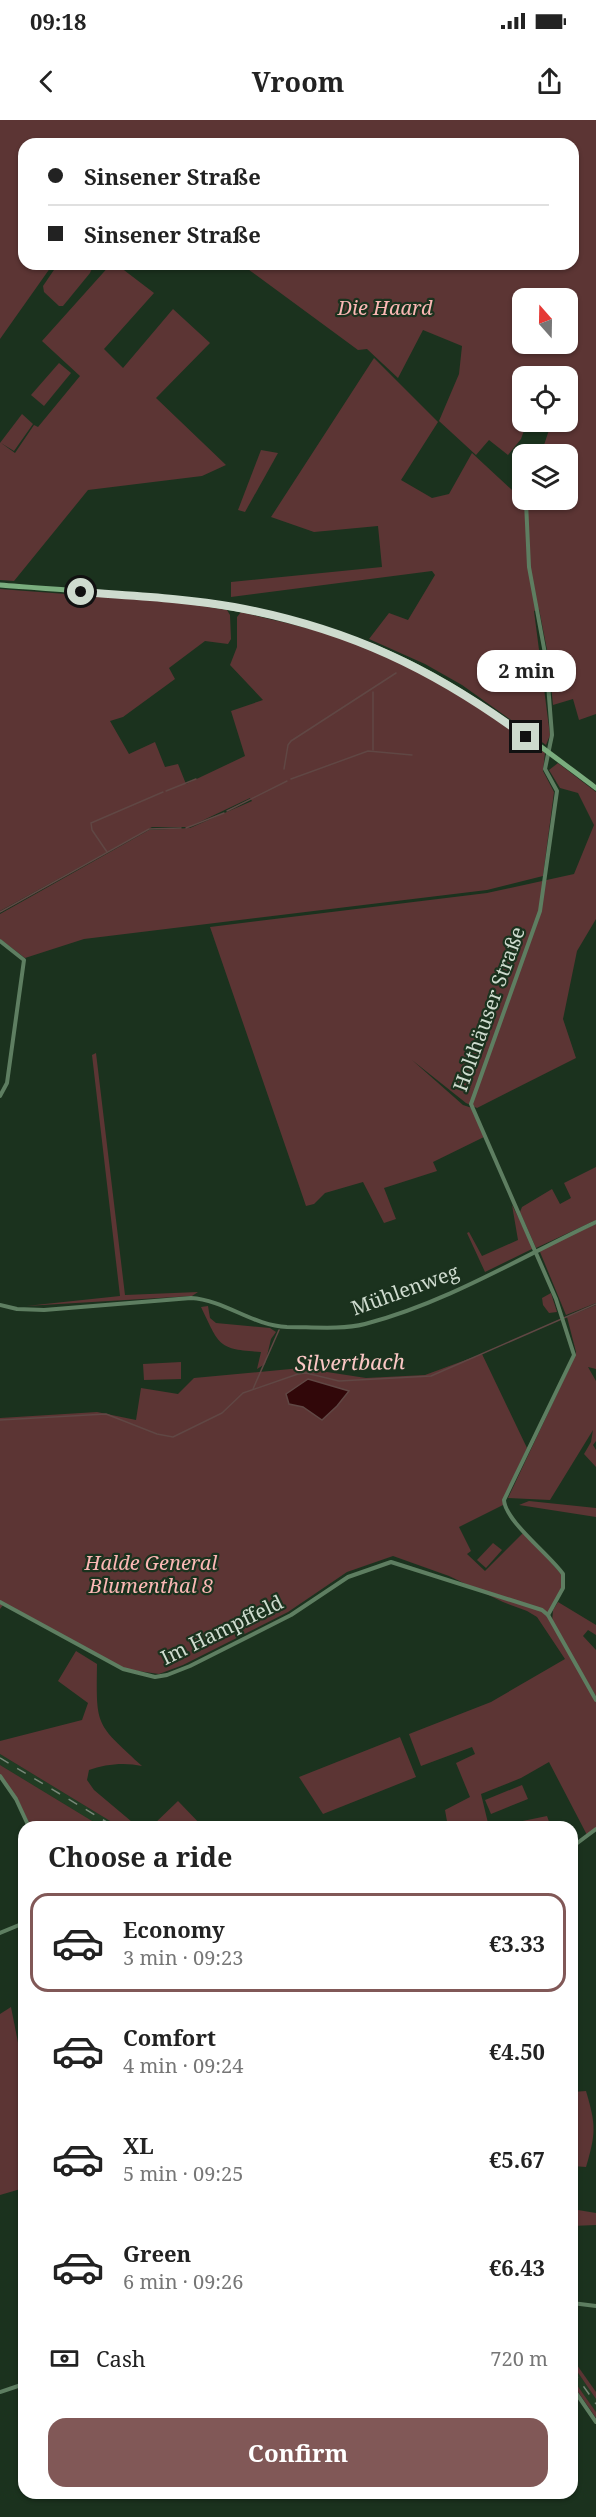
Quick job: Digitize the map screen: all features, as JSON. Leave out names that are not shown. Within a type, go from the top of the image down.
[{"type":"main road","points":[[0,585],[201,602],[316,627],[384,651],[457,688],[596,788]]},
{"type":"street","name":"Holthäuser Straße","points":[[526,510],[530,567],[546,659],[552,735],[545,769],[557,790],[540,911],[471,1098],[471,1104],[562,1313],[573,1358],[504,1500],[506,1510],[515,1522],[563,1574],[563,1588],[548,1615]]},
{"type":"street","points":[[0,941],[24,960],[7,1083],[0,1096]]},
{"type":"street","name":"Mühlenweg","points":[[0,1305],[18,1309],[44,1310],[191,1298],[209,1299],[266,1323],[285,1327],[336,1328],[364,1324],[443,1295],[596,1222]]},
{"type":"street","name":"Im Hampffeld","points":[[0,1602],[123,1669],[162,1676],[190,1666],[291,1615],[348,1577],[391,1562],[526,1603],[548,1615]]},
{"type":"street","points":[[548,1615],[596,1700]]},
{"type":"street","points":[[0,1776],[16,1798],[26,1821]]},
{"type":"street","points":[[578,1843],[596,1830]]},
{"type":"street","points":[[0,1932],[18,1925]]},
{"type":"street","points":[[578,2304],[596,2306]]},
{"type":"street","points":[[0,2392],[18,2386]]},
{"type":"street","points":[[578,2396],[596,2422]]},
{"type":"shaded area","points":[[308,1379],[349,1391],[322,1420],[303,1407],[289,1404],[286,1394]]},
{"type":"shaded area","points":[[0,1754],[110,1821],[92,1821],[0,1765]]},
{"type":"shaded area","points":[[578,2373],[596,2399],[596,2412],[578,2386]]},
{"type":"green space","name":"Die Haard","points":[[0,120],[596,120],[596,714],[579,720],[573,699],[553,705],[548,655],[539,609],[534,611],[550,735],[546,745],[462,685],[425,664],[369,639],[389,613],[408,620],[435,575],[432,571],[231,597],[231,582],[382,567],[378,526],[314,532],[271,517],[374,358],[438,422],[401,480],[432,498],[449,494],[472,453],[512,490],[512,510],[578,510],[578,444],[544,444],[548,432],[578,432],[578,366],[512,366],[512,432],[523,432],[521,439],[517,444],[512,444],[512,450],[508,455],[489,440],[476,455],[439,421],[459,374],[462,346],[423,330],[398,378],[367,349],[358,350],[249,270],[579,270],[579,138],[18,138],[18,270],[49,270],[0,339]]},
{"type":"green space","points":[[54,270],[91,270],[63,306],[59,306],[44,292],[43,286]]},
{"type":"green space","points":[[106,270],[124,270],[154,293],[104,349],[123,368],[173,309],[210,343],[156,398],[226,465],[202,476],[88,490],[14,581],[0,580],[0,443],[22,414],[33,424],[14,451],[1,443],[15,453],[34,425],[38,427],[80,376],[42,341]]},
{"type":"green space","points":[[59,363],[71,373],[44,406],[31,395]]},
{"type":"green space","points":[[261,450],[278,453],[245,512],[238,510]]},
{"type":"green space","points":[[0,589],[185,603],[227,610],[230,615],[231,639],[228,644],[205,641],[169,668],[175,679],[123,717],[110,721],[129,754],[155,742],[165,767],[178,764],[186,784],[245,756],[231,711],[263,700],[230,665],[237,647],[237,617],[241,612],[360,644],[398,660],[436,680],[545,753],[543,771],[554,792],[543,876],[487,890],[84,939],[25,958],[0,939],[0,914],[149,830],[190,828],[252,801],[250,798],[189,827],[152,827],[0,911]]},
{"type":"green space","points":[[558,763],[596,792],[596,919],[577,951],[563,1019],[576,1058],[477,1108],[466,1103],[412,1060],[463,1105],[472,1108],[484,1137],[433,1162],[437,1171],[384,1188],[396,1219],[384,1223],[363,1182],[325,1193],[314,1204],[306,1206],[210,927],[487,893],[574,874],[594,825],[578,793],[560,788],[549,770]]},
{"type":"green space","points":[[96,1053],[125,1295],[198,1292],[192,1296],[26,1306],[120,1296],[92,1055]]},
{"type":"green space","points":[[596,1167],[596,1220],[536,1248],[520,1212],[522,1207],[552,1189],[560,1204],[571,1198],[564,1183]]},
{"type":"green space","points":[[512,1205],[534,1248],[485,1272],[467,1233],[469,1232],[482,1256],[518,1240]]},
{"type":"green space","points":[[596,1224],[596,1303],[566,1315],[540,1252],[542,1248]]},
{"type":"green space","points":[[551,1293],[557,1312],[549,1313],[543,1305],[542,1298]]},
{"type":"green space","points":[[596,1305],[596,1369],[588,1367],[596,1381],[596,1441],[593,1445],[596,1450],[596,1467],[584,1454],[591,1442],[593,1430],[550,1500],[508,1498],[576,1352],[567,1317]]},
{"type":"green space","points":[[208,1306],[210,1318],[216,1323],[270,1328],[276,1332],[271,1339],[265,1364],[257,1369],[261,1352],[228,1347],[217,1338],[201,1307]]},
{"type":"green space","name":"Halde General Blumenthal 8","points":[[482,1354],[527,1448],[504,1497],[503,1505],[459,1527],[471,1551],[467,1554],[485,1571],[524,1532],[562,1575],[558,1596],[547,1615],[596,1701],[596,1829],[587,1835],[549,1762],[521,1778],[481,1794],[488,1821],[447,1821],[445,1810],[470,1797],[456,1763],[475,1754],[472,1747],[421,1766],[409,1734],[491,1702],[565,1659],[537,1617],[449,1576],[393,1556],[347,1572],[288,1612],[183,1665],[159,1674],[124,1669],[3,1605],[0,1609],[0,1418],[97,1412],[136,1420],[141,1388],[178,1394],[194,1378],[301,1368],[366,1378],[425,1375]]},
{"type":"green space","points":[[181,1362],[181,1379],[144,1380],[143,1364]]},
{"type":"green space","points":[[529,1501],[596,1508],[596,1517],[519,1505]]},
{"type":"green space","points":[[493,1543],[502,1550],[486,1568],[477,1560]]},
{"type":"green space","points":[[558,1602],[596,1625],[596,1635],[588,1630],[583,1636],[596,1650],[596,1696],[552,1623],[553,1610]]},
{"type":"green space","points":[[76,1651],[97,1664],[97,1701],[102,1723],[115,1741],[142,1766],[115,1764],[102,1766],[89,1770],[87,1780],[94,1790],[131,1821],[110,1821],[0,1754],[0,1741],[82,1720],[88,1703],[58,1681]]},
{"type":"green space","points":[[400,1737],[416,1777],[323,1814],[299,1777]]},
{"type":"green space","points":[[0,1765],[92,1821],[28,1821],[17,1798],[0,1775]]},
{"type":"green space","points":[[522,1785],[528,1799],[491,1814],[485,1800]]},
{"type":"green space","points":[[178,1801],[197,1821],[157,1821]]},
{"type":"green space","points":[[547,1816],[549,1821],[523,1821]]},
{"type":"green space","points":[[11,2007],[18,2043],[18,2190],[0,2195],[0,2014]]},
{"type":"green space","points":[[586,2091],[594,2129],[586,2167],[578,2166],[578,2092]]},
{"type":"green space","points":[[578,2210],[596,2213],[596,2225],[578,2226]]},
{"type":"green space","points":[[578,2366],[596,2392],[596,2399],[578,2373]]},
{"type":"green space","points":[[578,2386],[596,2412],[596,2418],[578,2392]]},
{"type":"waterway","points":[[284,769],[288,745],[291,741],[396,673]]},
{"type":"waterway","points":[[373,692],[373,750]]},
{"type":"waterway","points":[[291,779],[368,751],[412,755]]},
{"type":"waterway","points":[[166,791],[196,779]]},
{"type":"waterway","points":[[227,811],[287,781]]},
{"type":"waterway","points":[[107,852],[92,830],[91,823],[163,792]]},
{"type":"waterway","points":[[186,828],[224,813]]},
{"type":"waterway","points":[[0,912],[149,829],[181,828]]},
{"type":"waterway","name":"Silvertbach","points":[[0,1420],[106,1414],[157,1434],[173,1437],[222,1413],[243,1393],[298,1374],[306,1373],[339,1381],[431,1376],[596,1304]]},
{"type":"waterway","points":[[253,1389],[279,1330]]},
{"type":"railway","points":[[0,1758],[105,1821]]},
{"type":"railway","points":[[578,2378],[596,2404]]},
{"type":"route","points":[[81,592],[201,602],[274,616],[336,633],[411,663],[457,688],[526,737]]}]
